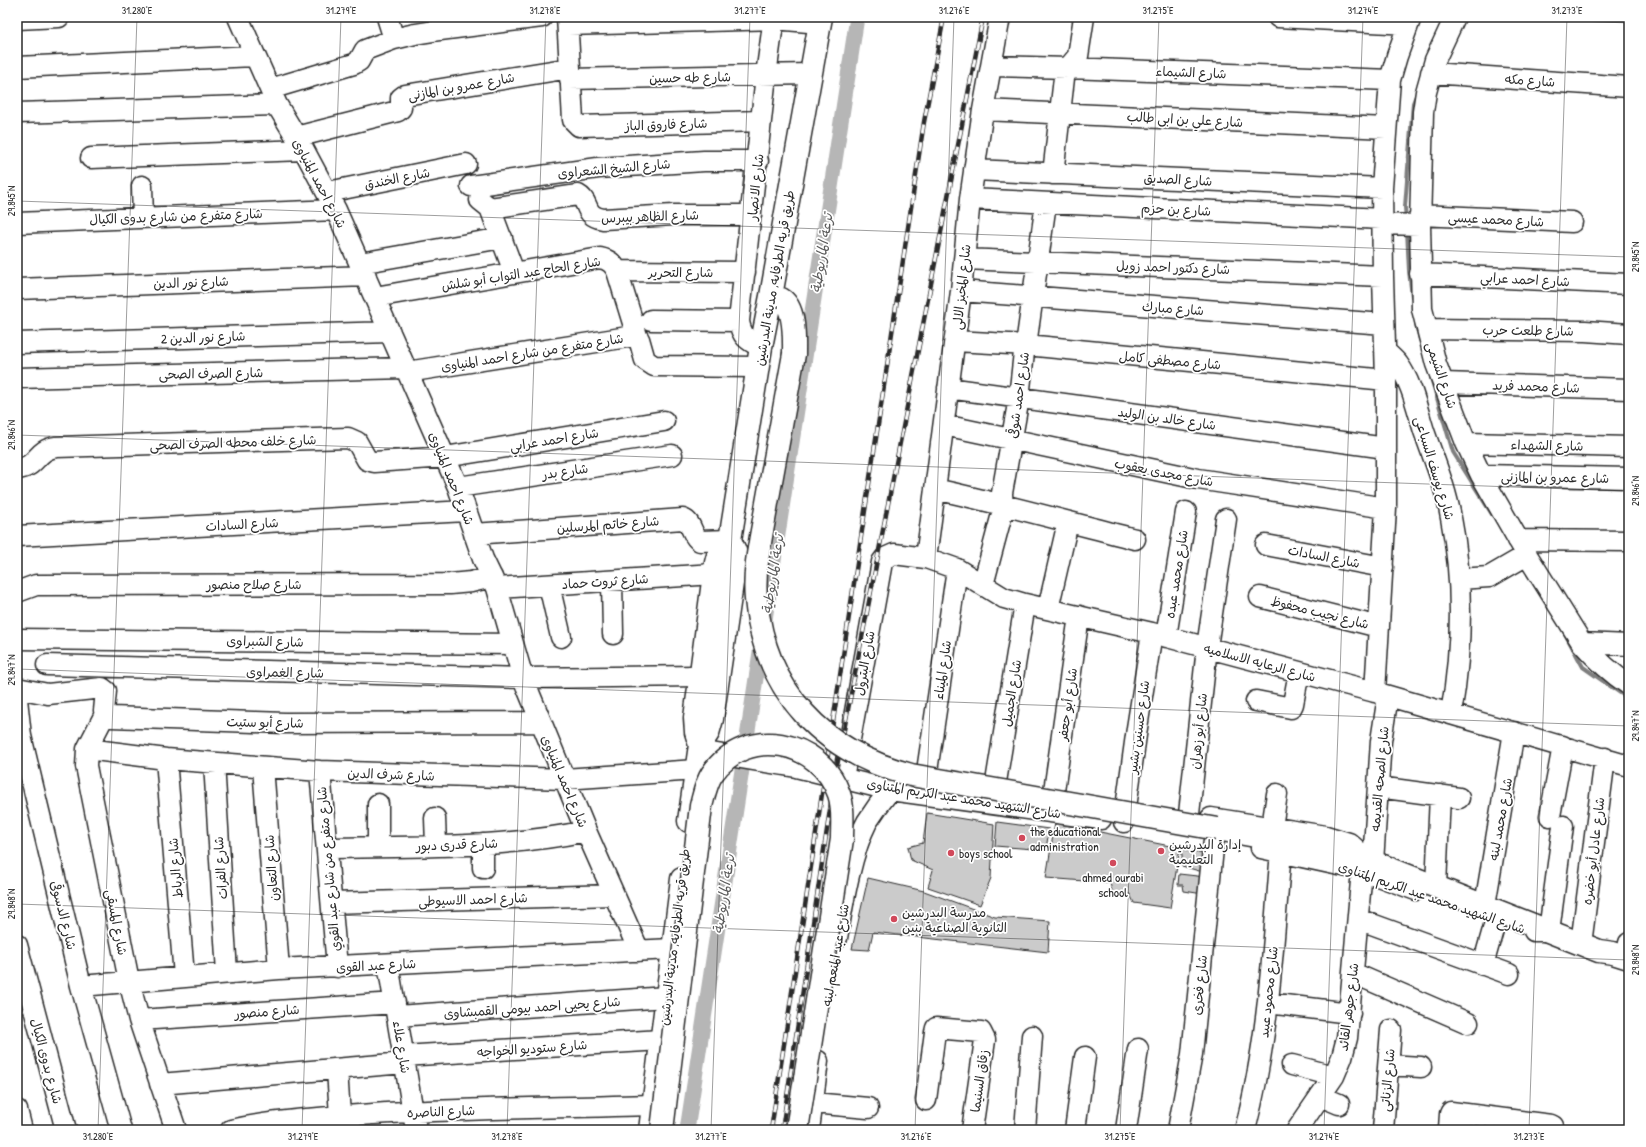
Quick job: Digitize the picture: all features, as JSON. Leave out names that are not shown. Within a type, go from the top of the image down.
[{"type":"main road","name":"طريق قريه الطرفايه, مدينة البدرشين","points":[[698,755],[708,733],[712,719],[735,563],[735,551],[730,540],[759,357],[820,20]]},
{"type":"main road","points":[[771,296],[781,299],[789,308],[795,331],[794,354],[757,565],[756,598],[762,634],[774,671],[791,698],[809,720],[827,736],[866,760],[904,773],[1215,834],[1305,846],[1436,886],[1491,912],[1549,931],[1590,947],[1628,958]]},
{"type":"main road","name":"طريق قريه الطرفايه, مدينة البدرشين","points":[[650,1130],[698,755],[695,718],[714,574],[718,554],[730,540]]},
{"type":"main road","points":[[662,1130],[701,806],[706,788],[711,775],[722,762],[735,753],[750,747],[766,744],[782,744],[812,756],[824,767],[833,780],[840,795],[843,817],[842,839],[797,1130]]},
{"type":"street","points":[[17,19],[59,17]]},
{"type":"street","name":"شارع احمد المنياوى","points":[[238,17],[254,56],[274,97],[332,201],[458,487],[482,559],[495,583],[523,678],[540,722],[613,895],[640,951]]},
{"type":"street","points":[[387,17],[394,39]]},
{"type":"street","points":[[17,113],[274,97],[354,64],[366,50],[394,39],[440,30],[542,17]]},
{"type":"street","name":"شارع المخبز الالى","points":[[926,558],[955,341],[970,199],[983,110],[1000,17]]},
{"type":"street","points":[[1053,174],[1064,78],[1068,68],[1078,56],[1080,51],[1084,17]]},
{"type":"street","points":[[1278,17],[1409,20],[1390,80],[1382,188],[1386,380],[1386,508],[1379,627],[1382,694]]},
{"type":"street","name":"شارع الشيمى","points":[[1455,17],[1440,48],[1431,73],[1423,112],[1420,274],[1422,308],[1426,329],[1443,383],[1466,442],[1481,475],[1523,548],[1582,643],[1597,660],[1614,675],[1629,685]]},
{"type":"street","points":[[570,74],[567,21],[774,18],[820,20]]},
{"type":"street","name":"شارع الانصار","points":[[759,357],[742,334],[739,321],[758,161],[766,75],[774,18]]},
{"type":"street","points":[[17,67],[254,56]]},
{"type":"street","name":"شارع الشيماء","points":[[991,66],[1390,80]]},
{"type":"street","name":"شارع مكه","points":[[1431,73],[1629,87]]},
{"type":"street","name":"شارع طه حسين","points":[[570,74],[810,74]]},
{"type":"street","name":"شارع فاروق الباز","points":[[570,74],[573,120],[575,123],[584,126],[761,121]]},
{"type":"street","name":"شارع عمرو بن المازنى","points":[[300,144],[398,111],[401,108],[401,98],[405,95],[570,74]]},
{"type":"street","name":"شارع علي بن ابى طالب","points":[[983,110],[1386,128]]},
{"type":"street","points":[[91,158],[300,144]]},
{"type":"street","name":"شارع الخندق","points":[[332,201],[464,158],[471,186]]},
{"type":"street","name":"شارع الشيخ الشعراوى","points":[[471,186],[598,168],[704,161],[758,161]]},
{"type":"street","name":"شارع الصديق","points":[[974,170],[1382,188]]},
{"type":"street","points":[[142,186],[143,218]]},
{"type":"street","points":[[471,186],[472,193],[490,208],[514,272]]},
{"type":"street","name":"شارع الظاهر بيبرس","points":[[490,208],[578,195],[584,200],[589,213],[603,220],[674,215],[751,215]]},
{"type":"street","name":"شارع بن حزم","points":[[970,199],[1382,222],[1420,220]]},
{"type":"street","name":"شارع متفرع من شارع بدوى الكيال","points":[[17,223],[143,218],[332,201]]},
{"type":"street","name":"شارع احمد شوقى","points":[[983,585],[1004,504],[1002,493],[1019,398],[1024,352],[1046,203]]},
{"type":"street","name":"شارع محمد عيسى","points":[[1420,220],[1572,222]]},
{"type":"street","name":"شارع نور الدين","points":[[17,289],[363,270],[502,238]]},
{"type":"street","name":"شارع الحاج عبد التواب أبو شلش","points":[[375,297],[600,258],[613,264],[617,271],[637,336]]},
{"type":"street","name":"شارع دكتور احمد زويل","points":[[964,259],[1383,276]]},
{"type":"street","name":"شارع التحرير","points":[[617,271],[745,272]]},
{"type":"street","name":"شارع احمد عرابي","points":[[1420,274],[1629,284]]},
{"type":"street","name":"شارع مبارك","points":[[961,291],[1384,324]]},
{"type":"street","points":[[651,320],[739,321]]},
{"type":"street","name":"شارع طلعت حرب","points":[[1426,329],[1585,331],[1629,334]]},
{"type":"street","name":"شارع نور الدين 2","points":[[17,343],[390,332]]},
{"type":"street","name":"شارع متفرع من شارع احمد المنياوى","points":[[406,370],[631,336],[637,336],[645,360],[650,365],[654,366],[759,357]]},
{"type":"street","name":"شارع مصطفى كامل","points":[[955,341],[1026,345],[1386,380]]},
{"type":"street","name":"شارع يوسف السباعى","points":[[1385,351],[1397,362],[1407,380],[1441,480],[1451,518],[1459,579],[1460,646],[1457,680],[1451,714]]},
{"type":"street","name":"شارع الصرف الصحى","points":[[17,378],[406,370]]},
{"type":"street","name":"شارع محمد فريد","points":[[1443,383],[1629,389]]},
{"type":"street","name":"شارع خالد بن الوليد","points":[[948,388],[1386,448]]},
{"type":"street","name":"شارع احمد عرابي","points":[[445,457],[664,421]]},
{"type":"street","name":"شارع مجدى يعقوب","points":[[944,425],[1198,479],[1386,508]]},
{"type":"street","name":"شارع خلف محطه الصرف الصحى","points":[[17,469],[26,468],[33,464],[42,452],[48,448],[56,447],[340,438],[352,439],[357,442],[365,458],[370,462],[445,457]]},
{"type":"street","name":"شارع الشهداء","points":[[1466,442],[1629,447]]},
{"type":"street","name":"شارع بدر","points":[[458,487],[672,455]]},
{"type":"street","name":"شارع عمرو بن المازنى","points":[[1481,475],[1629,478]]},
{"type":"street","points":[[935,489],[1004,504],[1135,539]]},
{"type":"street","name":"شارع السادات","points":[[17,536],[466,511]]},
{"type":"street","name":"شارع محمد عبده","points":[[1159,635],[1186,512]]},
{"type":"street","name":"شارع خاتم المرسلين","points":[[474,534],[683,519],[689,523],[695,536],[700,541],[730,540]]},
{"type":"street","points":[[1207,648],[1226,520]]},
{"type":"street","points":[[1048,609],[1068,522]]},
{"type":"street","points":[[1459,579],[1489,577],[1523,548],[1629,541]]},
{"type":"street","name":"شارع السادات","points":[[1266,545],[1383,567]]},
{"type":"street","name":"شارع الرعايه الاسلاميه","points":[[894,554],[926,558],[957,569],[1004,598],[1159,635],[1382,694],[1629,766]]},
{"type":"street","name":"شارع البترول","points":[[843,778],[882,562],[885,558],[894,554]]},
{"type":"street","name":"شارع الميناء","points":[[927,771],[957,569]]},
{"type":"street","name":"شارع ثروت حماد","points":[[495,583],[549,585],[714,574]]},
{"type":"street","points":[[612,580],[613,634]]},
{"type":"street","name":"شارع صلاح منصور","points":[[17,592],[36,585],[495,583]]},
{"type":"street","points":[[549,585],[561,637]]},
{"type":"street","name":"شارع نجيب محفوظ","points":[[1260,597],[1379,627]]},
{"type":"street","name":"شارع الجميل","points":[[996,782],[1025,604]]},
{"type":"street","name":"شارع أبو جعفر","points":[[1054,791],[1079,616]]},
{"type":"street","name":"شارع حسنين بشير","points":[[1125,812],[1159,635]]},
{"type":"street","name":"شارع الشبراوى","points":[[17,639],[513,644]]},
{"type":"street","points":[[46,640],[48,694]]},
{"type":"street","points":[[1582,643],[1629,645]]},
{"type":"street","name":"شارع أبو زهران","points":[[1189,814],[1207,648]]},
{"type":"street","name":"شارع الغمراوى","points":[[47,665],[523,678],[701,676]]},
{"type":"street","points":[[1256,700],[1291,708],[1293,706],[1300,672]]},
{"type":"street","points":[[17,688],[48,694],[102,688],[106,691],[105,714]]},
{"type":"street","name":"شارع الصحه القديمه","points":[[1368,864],[1378,787],[1382,694]]},
{"type":"street","name":"شارع الدسوقى","points":[[17,699],[19,736],[81,986],[122,1130]]},
{"type":"street","name":"شارع أبو ستيت","points":[[105,714],[111,717],[284,723],[540,722]]},
{"type":"street","name":"شارع المسقى","points":[[105,714],[87,749],[86,766],[129,981],[139,1020],[176,1130]]},
{"type":"street","name":"شارع محمد لبنه","points":[[1483,965],[1514,732]]},
{"type":"street","points":[[1549,931],[1563,746]]},
{"type":"street","name":"شارع شرف الدين","points":[[87,749],[166,759],[320,771],[564,779],[698,755],[725,755],[796,767]]},
{"type":"street","name":"شارع الشهيد محمد عبد الكريم المتناوى","points":[[847,758],[1054,791],[1125,812],[1281,851],[1368,864],[1491,912]]},
{"type":"street","name":"شارع عادل أبو خضره","points":[[1590,947],[1605,758]]},
{"type":"street","name":"شارع الرباط","points":[[166,759],[184,976]]},
{"type":"street","name":"شارع الفرات","points":[[214,763],[227,973]]},
{"type":"street","name":"شارع التعاون","points":[[263,767],[279,969]]},
{"type":"street","name":"شارع الشهيد محمد عبد الكريم المتناوى","points":[[796,767],[890,790],[1125,812],[1189,814],[1272,827],[1335,838],[1349,843],[1368,864]]},
{"type":"street","name":"شارع متفرع من شارع عبد القوي","points":[[320,771],[337,967]]},
{"type":"street","points":[[1378,787],[1449,797],[1436,886]]},
{"type":"street","name":"شارع عبد المنعم لبنه","points":[[809,1130],[837,936],[854,855],[868,822],[890,790]]},
{"type":"street","points":[[1272,827],[1277,794]]},
{"type":"street","points":[[378,804],[378,847]]},
{"type":"street","points":[[435,818],[436,845]]},
{"type":"street","name":"شارع قدرى دبور","points":[[327,848],[483,844],[541,839],[586,831]]},
{"type":"street","name":"شارع فخرى","points":[[1178,1130],[1192,1054],[1215,834]]},
{"type":"street","points":[[483,844],[483,868]]},
{"type":"street","name":"شارع محمود عبيد","points":[[1245,1130],[1261,1058],[1268,1003],[1281,851]]},
{"type":"street","name":"شارع جوهر القائد","points":[[1297,1130],[1334,1076],[1344,1051],[1350,1014],[1358,919],[1368,864]]},
{"type":"street","name":"شارع احمد الاسيوطى","points":[[332,903],[613,895]]},
{"type":"street","points":[[1358,919],[1509,974]]},
{"type":"street","name":"شارع بدوى الكيال","points":[[17,945],[66,1130]]},
{"type":"street","name":"شارع عبد القوى","points":[[81,986],[279,969],[672,950]]},
{"type":"street","name":"شارع علاء","points":[[388,964],[414,1121]]},
{"type":"street","points":[[1353,973],[1468,1023]]},
{"type":"street","name":"شارع يحيى احمد بيومى القمبشاوى","points":[[396,1010],[666,997]]},
{"type":"street","points":[[1268,1003],[1350,1014]]},
{"type":"street","name":"شارع منصور","points":[[139,1020],[396,1010]]},
{"type":"street","name":"زقاق السنيما","points":[[926,1100],[936,1028],[981,1032],[985,1040],[972,1130]]},
{"type":"street","name":"شارع الزناتى","points":[[1383,1130],[1391,1030]]},
{"type":"street","points":[[1025,1130],[1032,1036]]},
{"type":"street","name":"شارع ستوديو الخواجه","points":[[160,1084],[337,1069],[404,1060],[661,1040]]},
{"type":"street","points":[[1126,1130],[1138,1049]]},
{"type":"street","points":[[1074,1130],[1084,1057]]},
{"type":"street","points":[[1292,1065],[1334,1076]]},
{"type":"street","points":[[1388,1066],[1421,1067]]},
{"type":"street","points":[[337,1069],[340,1116]]},
{"type":"street","points":[[1320,1096],[1339,1104]]},
{"type":"street","points":[[813,1104],[868,1108]]},
{"type":"street","name":"شارع الناصره","points":[[231,1130],[340,1116],[414,1121],[652,1105]]},
{"type":"street","points":[[17,1110],[22,1130]]},
{"type":"street","points":[[1449,1128],[1450,1112],[1452,1112],[1489,1123],[1551,1125],[1553,1126],[1554,1130]]},
{"type":"building","name":"boys school","points":[[927,813],[994,824],[991,878],[980,905],[928,887],[933,870],[911,860],[908,847],[923,843]]},
{"type":"building","name":"the educational administration","points":[[997,822],[1049,829],[1046,850],[995,846]]},
{"type":"building","name":"ahmed ourabi school","points":[[1055,823],[1180,848],[1170,908],[1134,903],[1130,894],[1113,895],[1110,883],[1046,878]]},
{"type":"building","points":[[1182,849],[1209,854],[1207,871],[1199,871],[1182,866]]},
{"type":"building","points":[[1179,874],[1206,877],[1203,894],[1184,891],[1183,885],[1178,885]]},
{"type":"building","points":[[868,878],[924,891],[995,917],[1050,921],[1048,952],[873,932],[869,950],[852,949]]},
{"type":"waterway","name":"ترعة الماريوطية","points":[[687,1130],[857,17]]},
{"type":"waterway","points":[[981,26],[982,17]]},
{"type":"waterway","points":[[1406,220],[1405,207],[1413,103],[1417,93]]},
{"type":"waterway","points":[[1407,230],[1412,297]]},
{"type":"waterway","points":[[1416,324],[1420,340]]},
{"type":"waterway","points":[[1431,378],[1453,452],[1493,516]]},
{"type":"waterway","points":[[1564,632],[1583,667],[1629,699]]},
{"type":"railway","points":[[771,1130],[924,122],[944,17]]},
{"type":"railway","points":[[782,1130],[835,776],[983,17]]},
{"type":"place","name":"the educational administration","points":[[1022,838]]},
{"type":"place","name":"إدارة البدرشين التعليمية","points":[[1161,851]]},
{"type":"place","name":"boys school","points":[[951,853]]},
{"type":"place","name":"ahmed ourabi school","points":[[1113,863]]},
{"type":"place","name":"مدرسة البدرشين الثانوية الصناعية بنين","points":[[894,919]]}]
